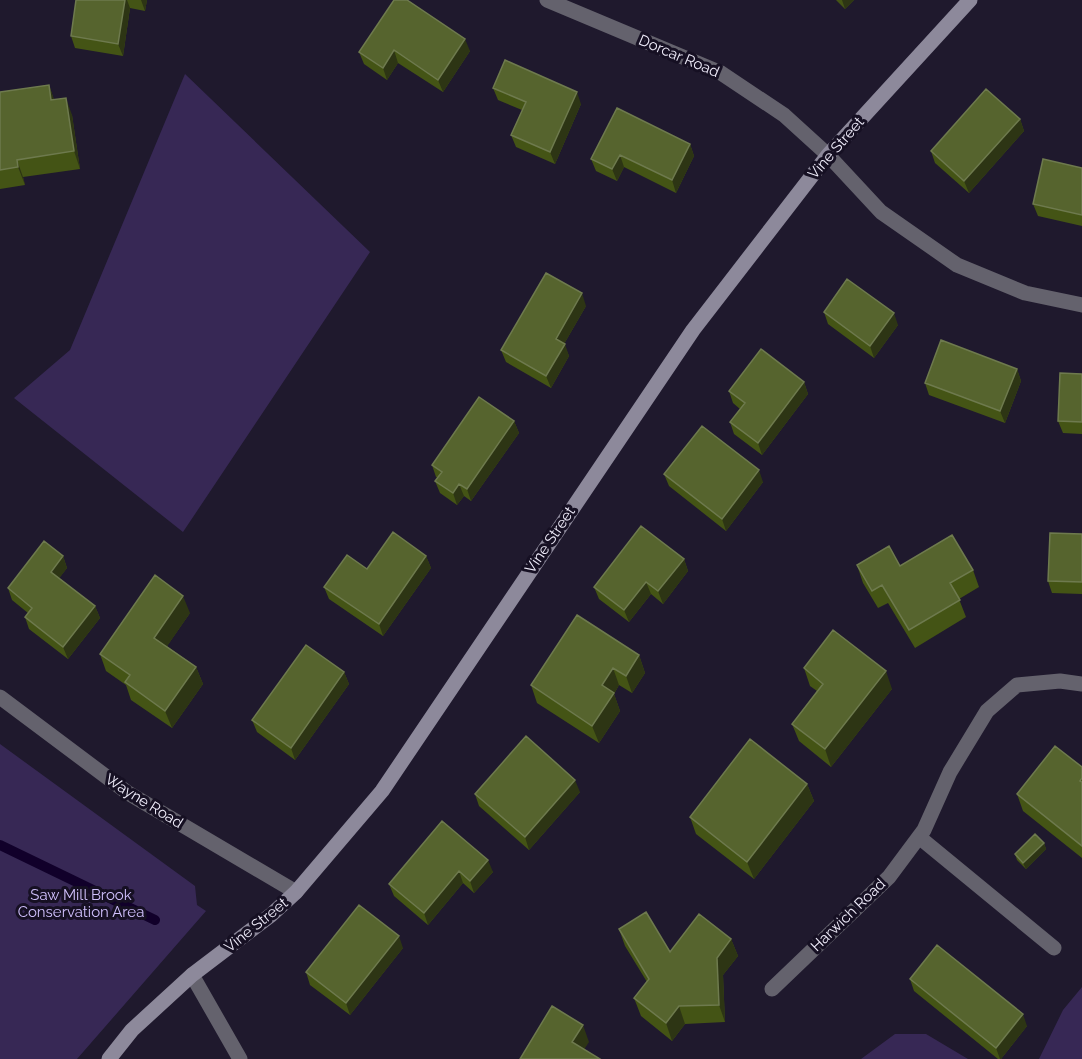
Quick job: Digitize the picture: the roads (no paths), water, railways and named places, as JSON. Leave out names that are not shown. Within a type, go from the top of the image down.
[{"type":"street","name":"Dorcar Road","points":[[547,0],[721,73],[784,115],[828,155],[881,212],[957,266],[1025,293],[1082,306]]},
{"type":"street","name":"Vine Street","points":[[109,1059],[132,1030],[192,975],[271,915],[296,892],[382,791],[693,330],[828,155],[970,0]]},
{"type":"street","name":"Harwich Road","points":[[772,989],[889,877],[919,837],[950,772],[987,711],[1017,685],[1060,681],[1082,684]]},
{"type":"street","name":"Wayne Road","points":[[0,697],[128,794],[296,892]]},
{"type":"street","points":[[919,837],[1054,948]]},
{"type":"street","points":[[192,975],[240,1059]]},
{"type":"waterway","points":[[0,845],[155,920]]},
{"type":"park label","name":"Saw Mill Brook Conservation Area","points":[[81,904]]}]
